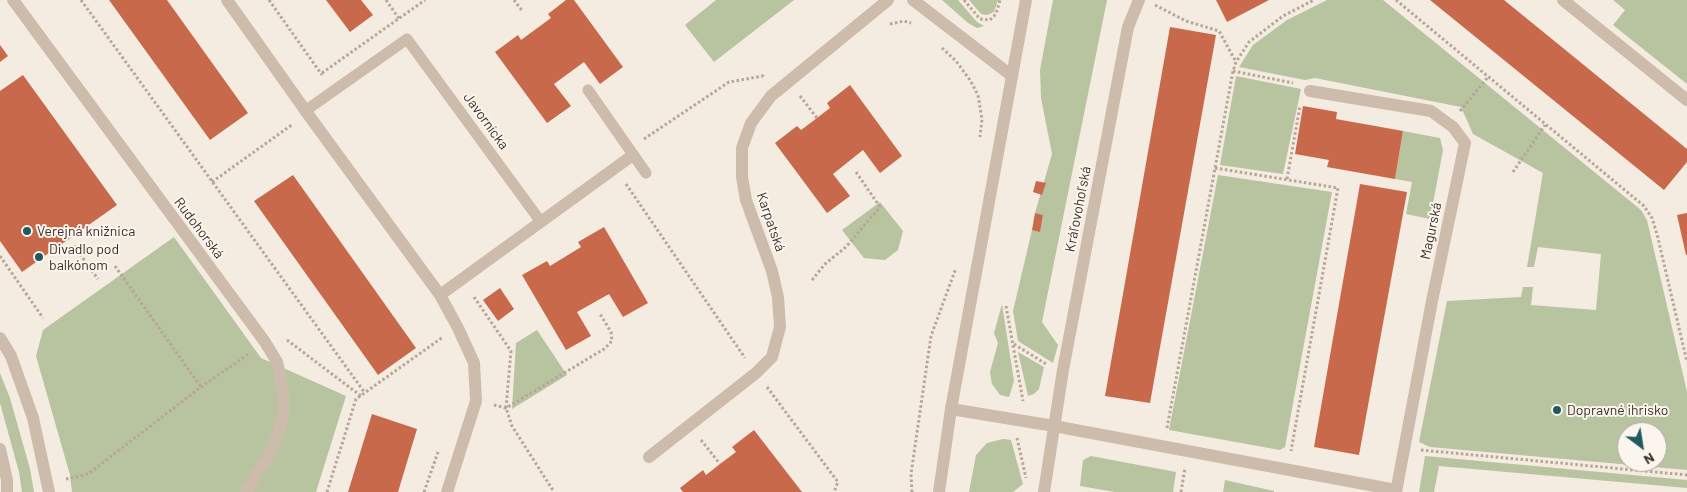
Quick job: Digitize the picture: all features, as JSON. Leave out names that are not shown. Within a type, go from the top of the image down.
[{"type":"street","name":"Rudohorská","points":[[13,0],[265,342],[277,362],[283,389],[283,419],[273,448],[246,492]]},
{"type":"street","points":[[227,0],[305,111],[440,295],[474,363],[476,401],[447,492]]},
{"type":"street","name":"Karpatská","points":[[649,457],[756,374],[772,357],[780,327],[778,297],[772,271],[746,200],[742,177],[742,148],[751,123],[771,96],[888,0]]},
{"type":"street","points":[[913,0],[1012,76]]},
{"type":"street","points":[[939,492],[951,409],[1026,0]]},
{"type":"street","name":"Kráľovohoľská","points":[[1044,492],[1063,370],[1128,27],[1139,0]]},
{"type":"street","points":[[1563,0],[1687,100]]},
{"type":"street","name":"Magurská","points":[[1310,91],[1431,111],[1450,124],[1465,143],[1432,301],[1396,491]]},
{"type":"street","points":[[440,295],[633,155]]},
{"type":"street","points":[[0,338],[11,356],[33,418],[49,492]]},
{"type":"street","points":[[951,409],[1054,426],[1396,491]]},
{"type":"street","points":[[0,449],[7,480],[7,492]]},
{"type":"lane","points":[[305,111],[407,39]]},
{"type":"lane","name":"Javornícka","points":[[407,39],[541,222]]},
{"type":"lane","points":[[588,90],[646,173]]},
{"type":"path","points":[[81,0],[365,393]]},
{"type":"path","points":[[269,0],[322,73],[424,0]]},
{"type":"path","points":[[386,0],[405,27],[407,39]]},
{"type":"path","points":[[514,0],[523,12]]},
{"type":"path","points":[[964,0],[980,19],[990,20],[996,14],[1000,0]]},
{"type":"path","points":[[1167,426],[1232,71],[1249,42],[1283,16],[1314,0]]},
{"type":"path","points":[[1396,0],[1644,206],[1652,218],[1687,362]]},
{"type":"path","points":[[1157,6],[1186,21],[1219,31],[1236,62]]},
{"type":"path","points":[[886,24],[904,21],[916,24]]},
{"type":"path","points":[[936,42],[956,61],[978,95],[982,119],[979,145]]},
{"type":"path","points":[[1232,71],[1298,84]]},
{"type":"path","points":[[1450,124],[1488,77]]},
{"type":"path","points":[[650,136],[729,82],[754,78]]},
{"type":"path","points":[[1286,179],[1300,105],[1310,91]]},
{"type":"path","points":[[807,105],[817,118]]},
{"type":"path","points":[[212,182],[296,122]]},
{"type":"path","points":[[1512,172],[1545,125]]},
{"type":"path","points":[[1215,168],[1338,188],[1290,456]]},
{"type":"path","points":[[812,280],[826,264],[846,247],[880,207],[856,172]]},
{"type":"path","points":[[626,184],[742,354]]},
{"type":"path","points":[[74,246],[98,279]]},
{"type":"path","points":[[0,256],[43,318]]},
{"type":"path","points":[[912,492],[911,474],[931,336],[958,262]]},
{"type":"path","points":[[115,266],[201,387]]},
{"type":"path","points":[[474,297],[511,351],[506,408],[512,426],[554,492]]},
{"type":"path","points":[[1006,306],[1014,344],[1022,401]]},
{"type":"path","points":[[506,408],[604,349],[612,340],[611,332],[600,314]]},
{"type":"path","points":[[328,492],[356,399],[446,335],[449,343]]},
{"type":"path","points":[[282,336],[361,396]]},
{"type":"path","points":[[66,479],[88,474],[201,387],[265,342]]},
{"type":"path","points":[[1014,344],[1051,366]]},
{"type":"path","points":[[756,374],[838,482],[834,492]]},
{"type":"path","points":[[1016,435],[1026,479]]},
{"type":"path","points":[[424,492],[440,446]]},
{"type":"path","points":[[709,450],[720,464]]},
{"type":"path","points":[[1421,450],[1687,475]]},
{"type":"path","points":[[1181,492],[1185,467]]},
{"type":"green space","points":[[716,0],[794,0],[714,62],[685,25]]},
{"type":"green space","points":[[942,0],[958,0],[977,22],[984,26],[977,28],[968,23]]},
{"type":"green space","points":[[969,0],[998,0],[994,12],[987,15],[981,14]]},
{"type":"green space","points":[[1053,0],[1107,0],[1042,322],[1058,345],[1053,363],[1018,341],[1013,311],[1032,230],[1040,231],[1043,215],[1035,213],[1052,154],[1041,98],[1040,70]]},
{"type":"green space","points":[[1327,0],[1383,0],[1641,210],[1647,220],[1687,392],[1687,470],[1667,468],[1667,422],[1617,422],[1617,464],[1430,447],[1419,442],[1447,301],[1521,297],[1523,287],[1533,287],[1531,305],[1596,310],[1601,254],[1538,247],[1534,267],[1527,267],[1543,173],[1473,134],[1461,107],[1315,78],[1305,80],[1239,67],[1253,45],[1287,20]]},
{"type":"green space","points":[[1613,0],[1687,0],[1687,84],[1613,25],[1625,10]]},
{"type":"green space","points":[[1236,76],[1301,89],[1283,174],[1220,165]]},
{"type":"green space","points":[[1403,131],[1440,138],[1443,150],[1430,219],[1406,214],[1412,182],[1395,179]]},
{"type":"green space","points":[[1218,175],[1332,192],[1285,447],[1280,450],[1169,430]]},
{"type":"green space","points":[[880,202],[903,231],[898,250],[885,260],[864,258],[842,230]]},
{"type":"green space","points":[[174,237],[261,358],[346,396],[316,492],[72,492],[70,475],[36,356],[43,330]]},
{"type":"green space","points":[[1002,304],[1014,381],[1009,397],[1000,395],[992,384],[990,372],[998,343],[994,333]]},
{"type":"green space","points":[[537,330],[567,375],[512,409],[516,343]]},
{"type":"green space","points":[[1018,352],[1044,367],[1039,389],[1034,394],[1028,396]]},
{"type":"green space","points":[[0,373],[10,398],[30,469],[34,492],[22,492],[19,472],[0,403]]},
{"type":"green space","points":[[1003,439],[1011,440],[1023,484],[1013,492],[969,492],[976,455],[987,443]]},
{"type":"green space","points":[[1091,456],[1176,472],[1173,492],[1115,492],[1080,486],[1083,460]]},
{"type":"green space","points":[[1425,456],[1687,480],[1687,488],[1439,466],[1434,492],[1419,492]]},
{"type":"green space","points":[[1225,480],[1274,491],[1274,492],[1223,492]]},
{"type":"building","points":[[109,0],[167,0],[248,113],[210,140]]},
{"type":"building","points":[[326,0],[361,0],[373,15],[350,32]]},
{"type":"building","points":[[566,0],[574,0],[623,67],[600,84],[584,62],[554,84],[571,106],[547,123],[495,52],[518,35],[521,40],[551,18],[548,14]]},
{"type":"building","points":[[1216,0],[1269,0],[1227,22]]},
{"type":"building","points":[[1430,0],[1504,0],[1687,149],[1687,162],[1664,190]]},
{"type":"building","points":[[1170,27],[1216,35],[1150,403],[1105,396]]},
{"type":"building","points":[[0,45],[8,56],[0,62]]},
{"type":"building","points":[[23,75],[117,205],[22,272],[0,241],[0,91]]},
{"type":"building","points":[[850,85],[902,156],[880,173],[863,150],[833,174],[850,196],[827,213],[775,143],[797,126],[801,130],[830,108],[827,103]]},
{"type":"building","points":[[1303,106],[1337,112],[1336,119],[1403,131],[1395,179],[1327,167],[1329,160],[1295,154]]},
{"type":"building","points":[[293,175],[416,348],[378,375],[254,201]]},
{"type":"building","points":[[1036,181],[1046,183],[1042,195],[1033,192]]},
{"type":"building","points":[[1360,184],[1407,192],[1359,455],[1314,447]]},
{"type":"building","points":[[1035,213],[1043,215],[1040,232],[1032,230]]},
{"type":"building","points":[[1687,213],[1687,255],[1686,255],[1677,215]]},
{"type":"building","points":[[604,227],[648,303],[623,317],[609,294],[577,312],[591,336],[566,350],[522,275],[547,261],[550,266],[581,247],[578,242]]},
{"type":"building","points":[[500,288],[514,309],[498,321],[483,300]]},
{"type":"building","points":[[372,414],[417,429],[398,492],[348,492]]},
{"type":"building","points":[[754,430],[802,492],[683,492],[680,488],[703,470],[706,475],[736,452],[732,447]]},
{"type":"place","name":"Verejná knižnica","points":[[27,231]]},
{"type":"place","name":"Divadlo pod balkónom","points":[[39,257]]},
{"type":"place","name":"Dopravné ihrisko","points":[[1557,410]]}]
